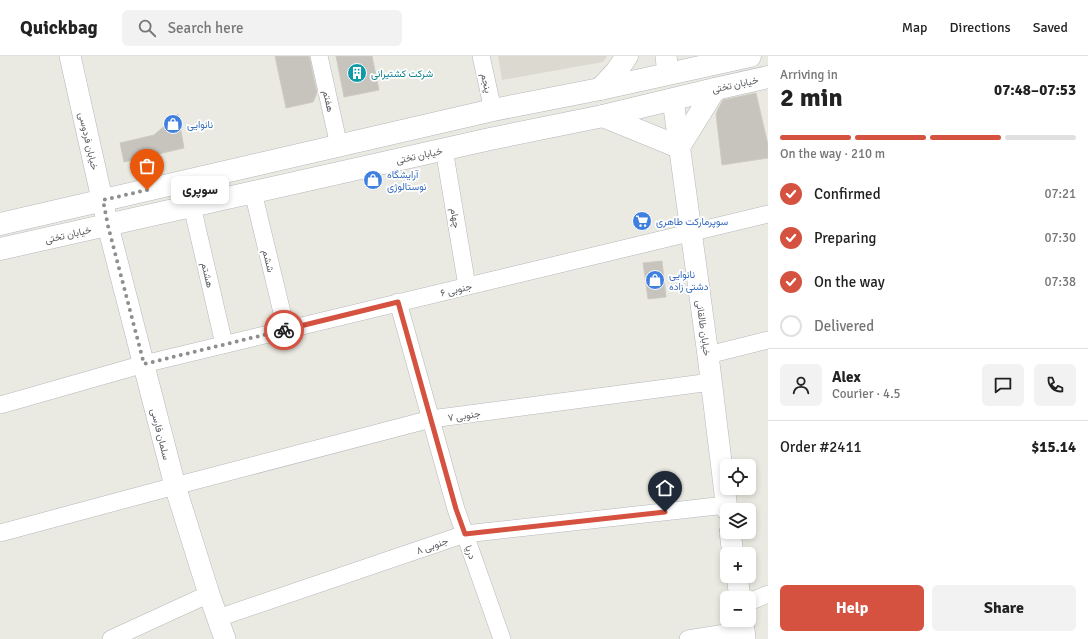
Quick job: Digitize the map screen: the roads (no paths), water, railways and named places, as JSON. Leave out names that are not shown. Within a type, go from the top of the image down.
[{"type":"main road","points":[[600,89],[616,72],[627,56]]},
{"type":"main road","points":[[0,224],[493,110],[600,89],[667,65],[750,56]]},
{"type":"main road","points":[[667,65],[673,100]]},
{"type":"main road","name":"خیابان تختی","points":[[0,250],[444,149],[603,116],[768,77]]},
{"type":"main road","points":[[603,116],[679,147],[715,89]]},
{"type":"street","name":"خیابان فردوسی","points":[[70,56],[108,226]]},
{"type":"street","name":"هفتم","points":[[320,56],[339,146]]},
{"type":"street","name":"پنجم","points":[[482,56],[493,110]]},
{"type":"street","name":"خیابان طالقانی","points":[[673,100],[726,503]]},
{"type":"street","name":"چهام","points":[[444,149],[467,286]]},
{"type":"street","name":"ششم","points":[[253,192],[286,330]]},
{"type":"street","name":"هشتم","points":[[192,206],[224,344]]},
{"type":"street","name":"۶ جنوبی","points":[[0,405],[144,364],[224,344],[768,214]]},
{"type":"street","name":"سلمان فارسی","points":[[108,226],[175,486],[209,594],[226,639]]},
{"type":"street","name":"دریا","points":[[398,302],[456,509],[497,638]]},
{"type":"street","points":[[708,355],[768,340]]},
{"type":"street","name":"۷ جنوبی","points":[[0,533],[431,419],[711,382]]},
{"type":"street","name":"۸ جنوبی","points":[[218,618],[465,534],[720,508]]},
{"type":"street","points":[[111,639],[209,594]]},
{"type":"street","points":[[756,599],[768,594]]},
{"type":"street","points":[[688,639],[744,630]]},
{"type":"place","name":"شرکت کشتیرانی","points":[[357,73]]},
{"type":"place","name":"نانوایی","points":[[173,124]]},
{"type":"place","name":"آرایشگاه نوستالوژی","points":[[373,180]]},
{"type":"place","name":"سوپری","points":[[147,190]]},
{"type":"place","name":"سوپرمارکت طاهری","points":[[642,221]]},
{"type":"place","name":"نانوایی دشتی زاده","points":[[655,280]]}]
